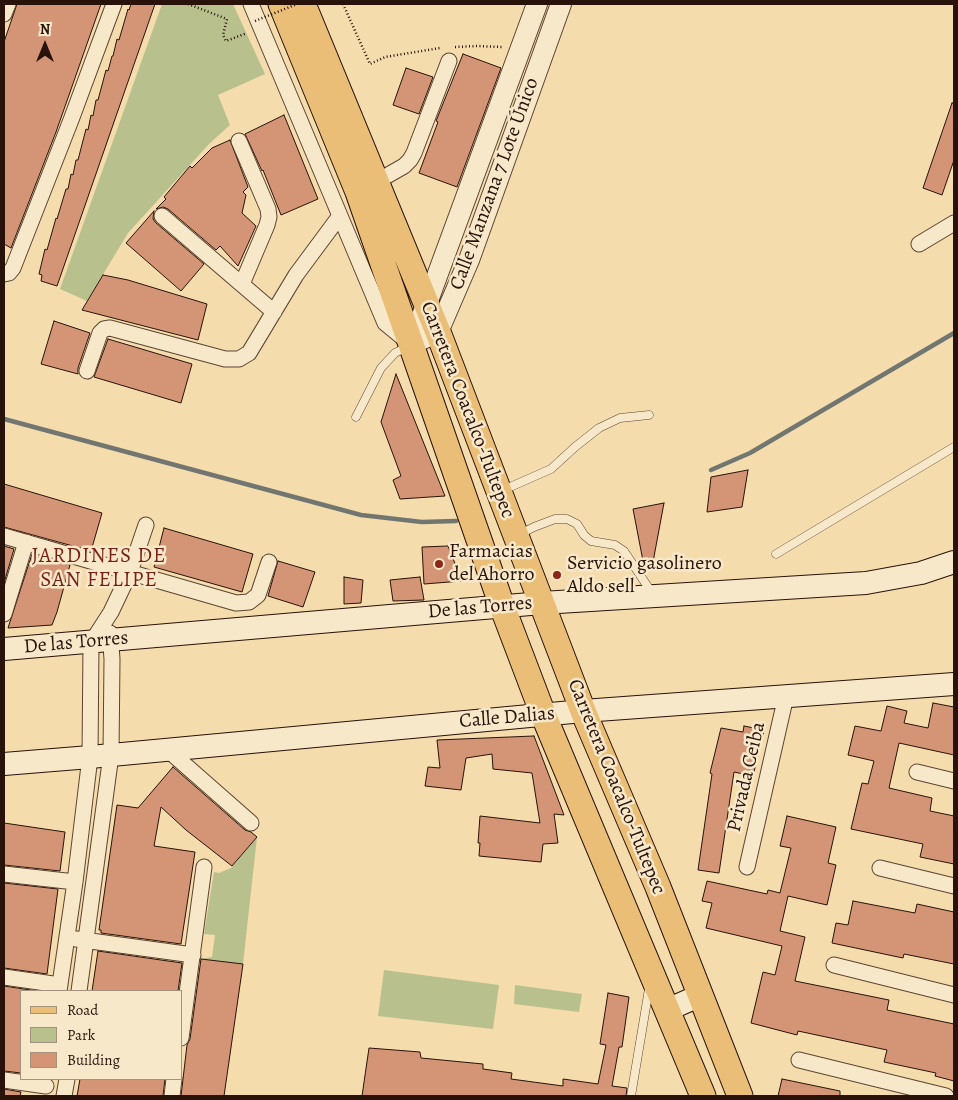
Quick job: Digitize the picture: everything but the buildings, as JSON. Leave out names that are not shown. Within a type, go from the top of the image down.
[{"type":"main road","name":"Carretera Coacalco-Tultepec","points":[[281,4],[358,192],[502,606],[544,714],[703,1096]]},
{"type":"main road","name":"Carretera Coacalco-Tultepec","points":[[303,4],[438,332],[584,711],[658,887],[740,1096]]},
{"type":"main road","name":"De las Torres","points":[[4,649],[502,606],[866,583],[921,573],[954,562]]},
{"type":"main road","name":"Calle Dalias","points":[[4,764],[544,714],[954,684]]},
{"type":"main road","points":[[667,1010],[700,995]]},
{"type":"street","points":[[4,14],[8,4]]},
{"type":"street","points":[[6,274],[13,268],[114,4]]},
{"type":"street","points":[[251,4],[385,323],[410,345],[438,332]]},
{"type":"street","name":"Calle Manzana 7 Lote Único","points":[[410,345],[537,4]]},
{"type":"street","name":"Calle Manzana 7 Lote Único","points":[[438,332],[469,260],[561,4]]},
{"type":"street","points":[[376,182],[404,166],[414,153],[449,52]]},
{"type":"street","points":[[239,141],[268,209],[269,217],[268,225],[242,284]]},
{"type":"street","points":[[162,216],[274,312]]},
{"type":"street","points":[[87,371],[100,333],[104,329],[110,328],[225,359],[239,359],[249,353],[296,275],[339,217]]},
{"type":"street","points":[[919,244],[954,223]]},
{"type":"street","points":[[4,977],[59,988],[75,882],[100,756],[101,642],[111,612],[130,572],[146,525]]},
{"type":"street","points":[[4,536],[236,603],[249,602],[258,595],[269,562]]},
{"type":"street","points":[[4,614],[26,542]]},
{"type":"street","points":[[79,990],[86,940],[100,756],[112,659],[101,642]]},
{"type":"street","name":"Privada Ceiba","points":[[747,867],[786,696]]},
{"type":"street","points":[[168,750],[251,823]]},
{"type":"street","points":[[917,772],[954,781]]},
{"type":"street","points":[[182,1031],[204,866]]},
{"type":"street","points":[[880,868],[954,886]]},
{"type":"street","points":[[4,874],[75,882]]},
{"type":"street","points":[[67,938],[193,955]]},
{"type":"street","points":[[834,966],[954,995]]},
{"type":"street","points":[[799,1060],[946,1096]]},
{"type":"street","points":[[4,1080],[46,1087]]},
{"type":"street","points":[[64,1096],[67,1080]]},
{"type":"street","points":[[172,1096],[174,1080]]},
{"type":"lane","points":[[356,417],[381,368],[395,353],[410,345]]},
{"type":"lane","points":[[499,492],[551,469],[574,447],[599,428],[620,418],[649,415]]},
{"type":"lane","points":[[776,554],[954,447]]},
{"type":"lane","points":[[516,536],[555,520],[567,520],[577,524],[584,535],[591,541],[615,545],[624,551],[654,596]]},
{"type":"lane","points":[[631,1096],[651,974]]},
{"type":"path","points":[[188,4],[227,19],[223,35],[226,41],[253,31]]},
{"type":"path","points":[[255,21],[296,4]]},
{"type":"path","points":[[343,4],[370,64],[385,56],[449,52],[477,46],[506,48],[519,52]]},
{"type":"green space","points":[[162,4],[233,4],[265,74],[218,95],[230,125],[209,144],[128,233],[87,301],[60,289]]},
{"type":"green space","points":[[257,837],[243,964],[200,959],[212,957],[215,935],[204,934],[214,872],[219,873],[231,868]]},
{"type":"green space","points":[[384,970],[499,985],[493,1029],[378,1016]]},
{"type":"green space","points":[[515,985],[582,994],[579,1012],[514,1004]]},
{"type":"waterway","points":[[711,470],[750,453],[954,333]]},
{"type":"waterway","points":[[4,419],[361,515],[422,522],[456,521]]},
{"type":"place","name":"Farmacias del Ahorro","points":[[439,564]]},
{"type":"place","name":"Servicio gasolinero Aldo sell","points":[[557,575]]},
{"type":"district","name":"JARDINES DE SAN FELIPE","points":[[99,569]]}]
